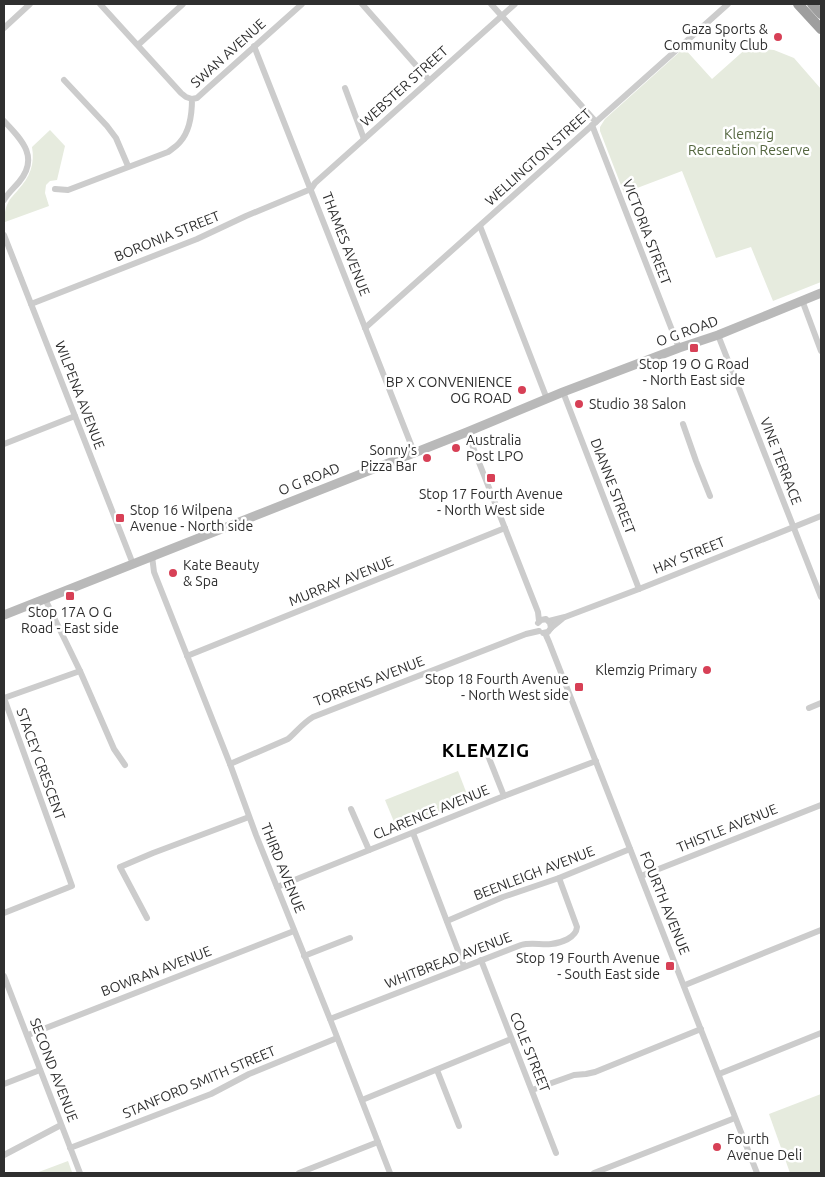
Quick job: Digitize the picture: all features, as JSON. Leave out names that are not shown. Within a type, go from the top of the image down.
[{"type":"highway","points":[[798,4],[821,29]]},
{"type":"highway","points":[[812,4],[821,14]]},
{"type":"main road","name":"O G ROAD","points":[[4,615],[467,432],[563,392],[718,335],[821,293]]},
{"type":"street","points":[[4,28],[30,4]]},
{"type":"street","points":[[100,4],[181,93],[192,99]]},
{"type":"street","points":[[138,45],[183,4]]},
{"type":"street","name":"SWAN AVENUE","points":[[55,190],[68,190],[168,152],[181,141],[187,129],[192,111],[192,99],[197,98],[302,4]]},
{"type":"street","points":[[362,4],[430,80]]},
{"type":"street","points":[[491,4],[594,123]]},
{"type":"street","name":"WEBSTER STREET","points":[[311,189],[315,183],[515,4]]},
{"type":"street","name":"WELLINGTON STREET","points":[[365,328],[728,4]]},
{"type":"street","name":"THAMES AVENUE","points":[[254,46],[414,452]]},
{"type":"street","points":[[64,80],[116,138],[128,166]]},
{"type":"street","points":[[345,88],[364,139]]},
{"type":"street","points":[[4,121],[23,144],[29,158],[25,174],[4,200]]},
{"type":"street","name":"VICTORIA STREET","points":[[594,123],[679,348]]},
{"type":"street","name":"BORONIA STREET","points":[[31,304],[197,239],[311,189]]},
{"type":"street","points":[[480,226],[547,399]]},
{"type":"street","name":"WILPENA AVENUE","points":[[4,235],[75,416],[137,563]]},
{"type":"street","points":[[802,300],[821,351]]},
{"type":"street","name":"VINE TERRACE","points":[[718,335],[821,597]]},
{"type":"street","name":"DIANNE STREET","points":[[563,392],[639,588]]},
{"type":"street","points":[[4,444],[75,416]]},
{"type":"street","points":[[683,424],[710,496]]},
{"type":"street","name":"FOURTH AVENUE","points":[[467,432],[758,1173]]},
{"type":"street","name":"HAY STREET","points":[[544,626],[821,516]]},
{"type":"street","name":"MURRAY AVENUE","points":[[187,656],[505,528]]},
{"type":"street","name":"THIRD AVENUE","points":[[152,556],[154,572],[390,1173]]},
{"type":"street","name":"THIRD AVENUE","points":[[137,563],[154,572]]},
{"type":"street","points":[[45,599],[114,749],[125,765]]},
{"type":"street","name":"TORRENS AVENUE","points":[[230,764],[288,739],[306,721],[313,717],[544,626]]},
{"type":"street","name":"STACEY CRESCENT","points":[[4,913],[72,886],[4,698],[80,672]]},
{"type":"street","points":[[809,708],[821,703]]},
{"type":"street","points":[[487,753],[504,796]]},
{"type":"street","name":"CLARENCE AVENUE","points":[[277,887],[596,761]]},
{"type":"street","name":"THISTLE AVENUE","points":[[641,876],[821,805]]},
{"type":"street","points":[[351,809],[369,850]]},
{"type":"street","points":[[147,918],[120,867],[249,817]]},
{"type":"street","points":[[413,833],[464,966]]},
{"type":"street","name":"BEENLEIGH AVENUE","points":[[447,921],[503,897],[559,878],[630,849]]},
{"type":"street","name":"WHITBREAD AVENUE","points":[[330,1019],[521,945],[528,943],[556,943],[572,937],[577,932],[578,927],[559,878]]},
{"type":"street","points":[[684,985],[821,930]]},
{"type":"street","name":"BOWRAN AVENUE","points":[[28,1035],[294,931]]},
{"type":"street","points":[[304,956],[350,938]]},
{"type":"street","name":"COLE STREET","points":[[481,960],[556,1153]]},
{"type":"street","name":"SECOND AVENUE","points":[[4,978],[28,1035],[80,1173]]},
{"type":"street","points":[[532,1090],[574,1075],[595,1072],[702,1029]]},
{"type":"street","points":[[719,1074],[821,1033]]},
{"type":"street","name":"STANFORD SMITH STREET","points":[[70,1148],[211,1094],[249,1074],[337,1038]]},
{"type":"street","points":[[362,1100],[511,1039]]},
{"type":"street","points":[[4,1084],[40,1070]]},
{"type":"street","points":[[437,1070],[459,1126]]},
{"type":"street","points":[[594,1173],[735,1118]]},
{"type":"street","points":[[4,1155],[62,1125]]},
{"type":"street","points":[[299,1173],[378,1142]]},
{"type":"green space","name":"Klemzig Recreation Reserve","points":[[749,46],[751,48],[774,50],[794,58],[821,89],[821,282],[773,301],[751,247],[716,258],[682,171],[624,193],[600,131],[600,127],[605,119],[684,48],[712,79]]},
{"type":"green space","points":[[50,130],[65,146],[57,180],[50,181],[46,185],[45,193],[49,206],[5,222],[5,212],[10,199],[26,180],[31,170],[33,159],[32,147]]},
{"type":"green space","points":[[458,771],[470,802],[397,829],[385,800]]},
{"type":"green space","points":[[821,1094],[821,1173],[790,1173],[769,1114]]},
{"type":"green space","points":[[68,1161],[72,1172],[36,1173]]},
{"type":"place","name":"Gaza Sports & Community Club","points":[[778,37]]},
{"type":"place","name":"Stop 19 O G Road - North East side","points":[[694,348]]},
{"type":"place","name":"BP X CONVENIENCE OG ROAD","points":[[522,390]]},
{"type":"place","name":"Studio 38 Salon","points":[[579,404]]},
{"type":"place","name":"Australia Post LPO","points":[[456,448]]},
{"type":"place","name":"Sonny's Pizza Bar","points":[[427,458]]},
{"type":"place","name":"Stop 17 Fourth Avenue - North West side","points":[[491,478]]},
{"type":"place","name":"Stop 16 Wilpena Avenue - North side","points":[[120,518]]},
{"type":"place","name":"Kate Beauty & Spa","points":[[173,573]]},
{"type":"place","name":"Stop 17A O G Road - East side","points":[[70,596]]},
{"type":"place","name":"Klemzig Primary","points":[[707,670]]},
{"type":"place","name":"Stop 18 Fourth Avenue - North West side","points":[[579,687]]},
{"type":"place","name":"Stop 19 Fourth Avenue - South East side","points":[[670,966]]},
{"type":"place","name":"Fourth Avenue Deli","points":[[717,1147]]},
{"type":"district","name":"KLEMZIG","points":[[486,750]]}]
